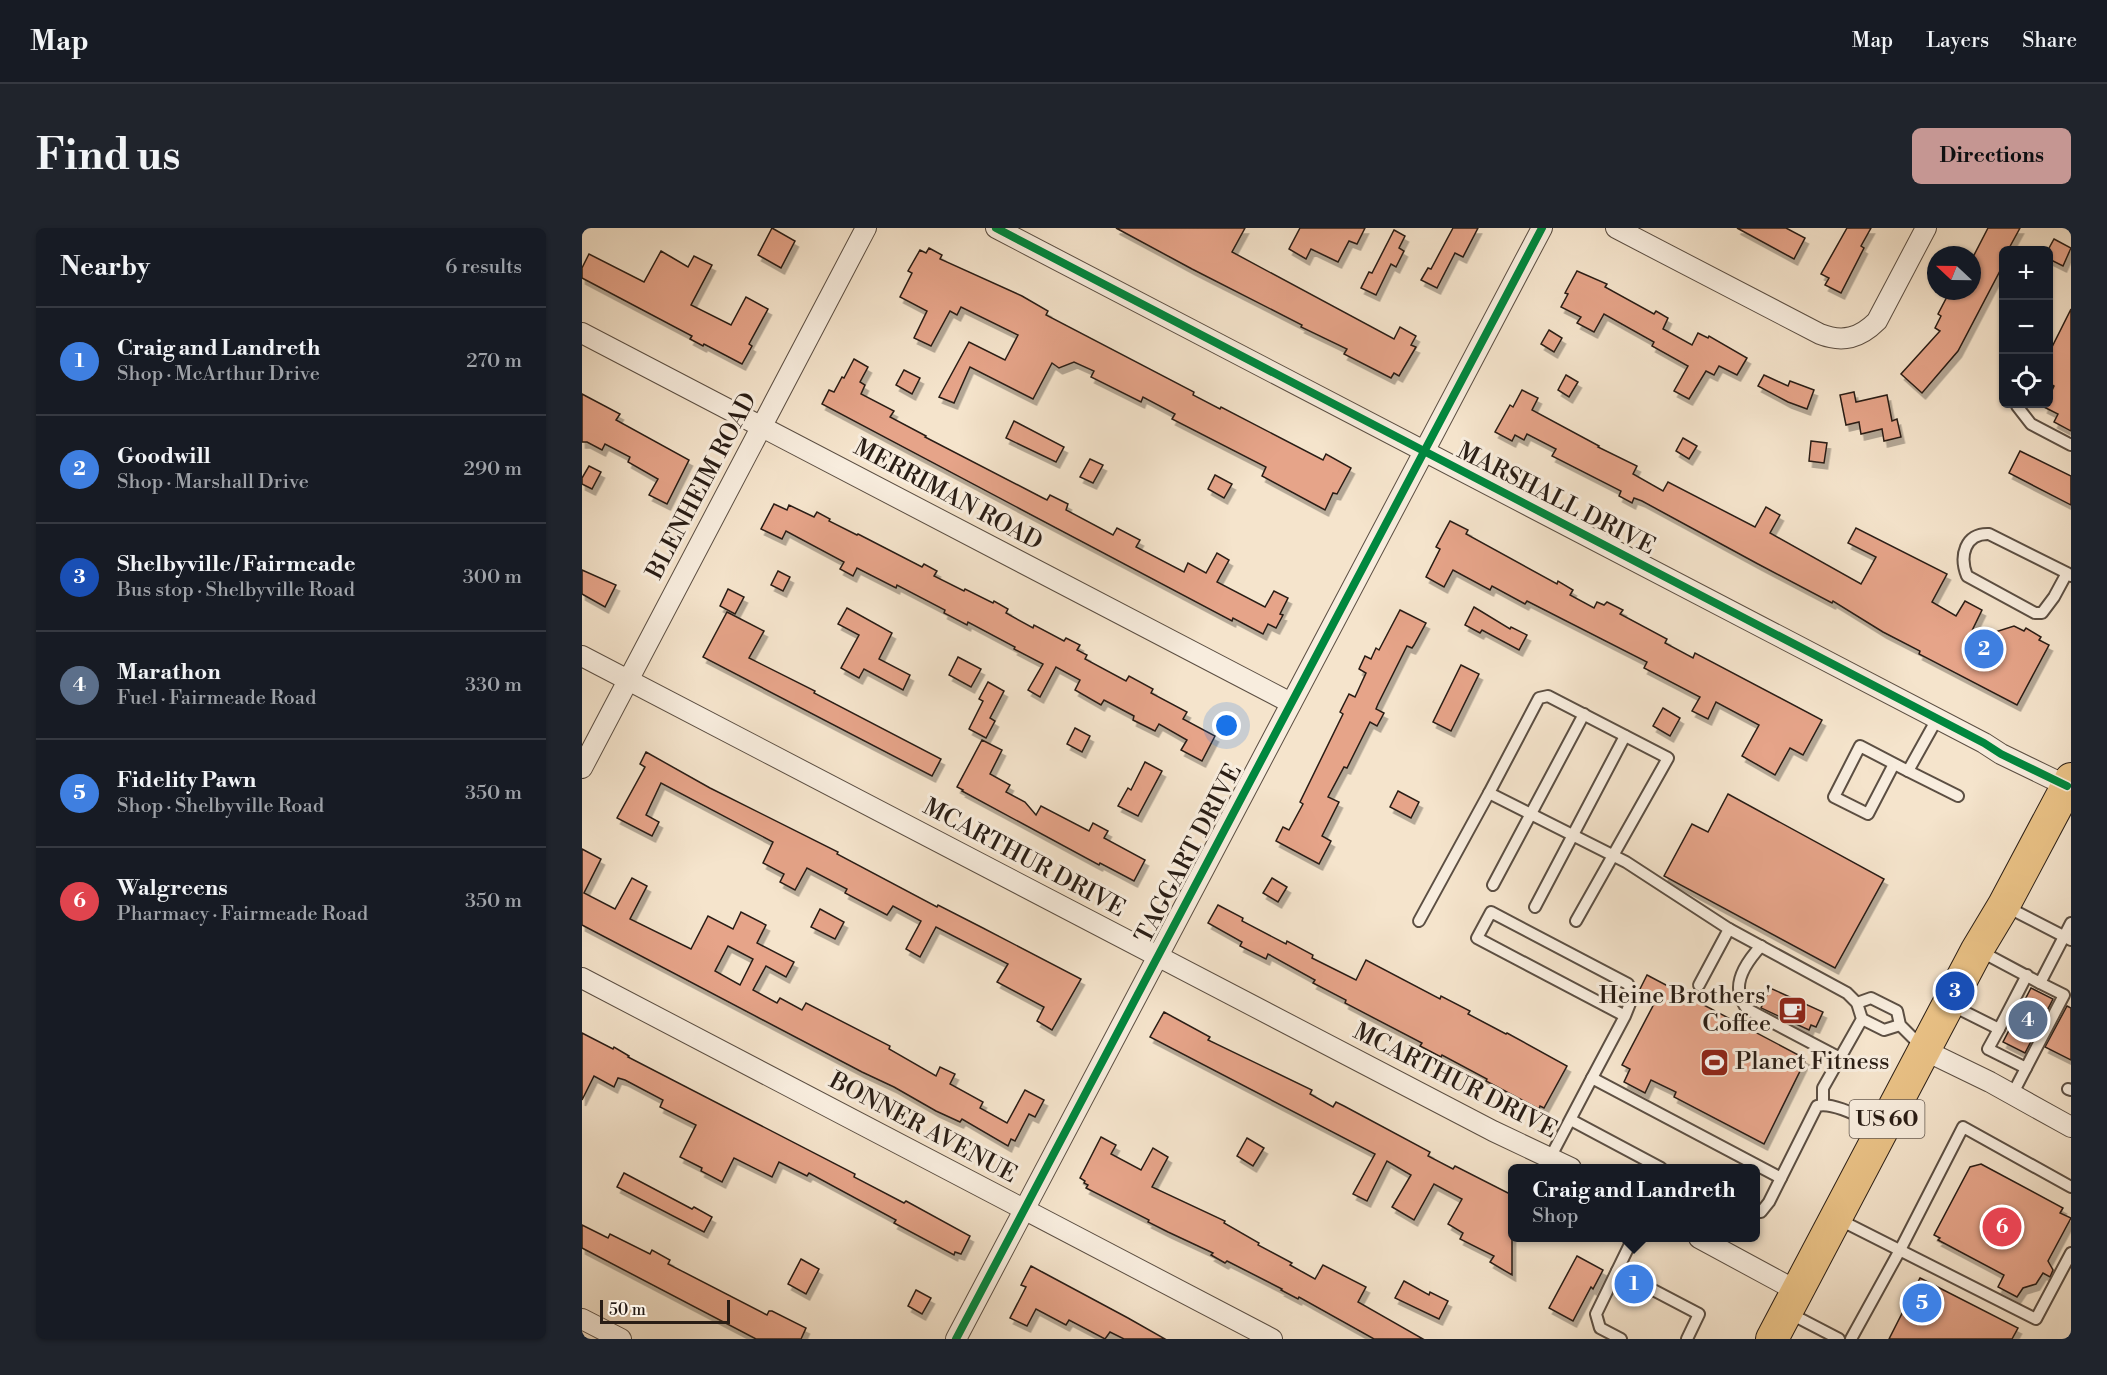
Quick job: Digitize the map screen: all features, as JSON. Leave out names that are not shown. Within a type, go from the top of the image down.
[{"type":"main road","name":"US 60","points":[[1772,1339],[1977,950],[2068,790]]},
{"type":"street","name":"BLENHEIM ROAD","points":[[582,768],[763,428],[866,228]]},
{"type":"street","name":"MARSHALL DRIVE","points":[[996,228],[1937,719],[2068,790]]},
{"type":"street","name":"TAGGART DRIVE","points":[[956,1339],[1542,228]]},
{"type":"street","points":[[1616,228],[1821,334],[1842,339],[1856,337],[1867,331],[1877,321],[1926,228]]},
{"type":"street","name":"MERRIMAN ROAD","points":[[582,333],[1291,703]]},
{"type":"street","name":"MCARTHUR DRIVE","points":[[582,656],[1482,1125],[1563,1164]]},
{"type":"street","name":"BONNER AVENUE","points":[[582,978],[1272,1339]]},
{"type":"street","points":[[1924,1050],[2071,1127]]},
{"type":"street","points":[[1705,1242],[1792,1301]]},
{"type":"street","points":[[582,1319],[621,1339]]},
{"type":"lane","points":[[2019,408],[2031,424],[2071,445]]},
{"type":"lane","points":[[1982,533],[1989,534],[2069,575],[2042,613],[2035,614],[1966,576],[1963,552],[1967,543],[1974,536],[1982,533]]},
{"type":"lane","points":[[1419,921],[1539,698],[1548,696],[1668,758],[1576,921]]},
{"type":"lane","points":[[1493,885],[1584,714]]},
{"type":"lane","points":[[1908,771],[1937,719]]},
{"type":"lane","points":[[1535,907],[1625,736]]},
{"type":"lane","points":[[1894,764],[1868,814],[1834,797],[1860,746],[1958,796]]},
{"type":"lane","points":[[1489,793],[1614,856],[1662,884],[1729,929],[1847,993],[1857,1003],[1862,1019],[1884,1030],[1900,1025]]},
{"type":"lane","points":[[2004,905],[2068,939]]},
{"type":"lane","points":[[1550,1158],[1625,1016],[1633,996],[1628,984],[1491,912],[1477,938],[1625,1016]]},
{"type":"lane","points":[[2040,983],[2068,939],[2071,923]]},
{"type":"lane","points":[[1699,985],[1729,929]]},
{"type":"lane","points":[[1761,946],[1750,959],[1739,986],[1740,996],[1747,1009],[1840,1058]]},
{"type":"lane","points":[[1977,950],[2064,995],[2012,1095]]},
{"type":"lane","points":[[2026,1068],[1988,1049],[2027,975]]},
{"type":"lane","points":[[1857,1003],[1871,998],[1897,1011],[1900,1025],[1924,1050]]},
{"type":"lane","points":[[1948,1004],[1999,1029]]},
{"type":"lane","points":[[1823,1104],[1822,1088],[1862,1019]]},
{"type":"lane","points":[[1592,1078],[1755,1164]]},
{"type":"lane","points":[[1760,1212],[1781,1178],[1817,1106],[1823,1104],[1835,1107],[1883,1128]]},
{"type":"lane","points":[[1571,1120],[1649,1164]]},
{"type":"lane","points":[[1851,1339],[1963,1127],[2071,1187]]},
{"type":"lane","points":[[1760,1167],[1781,1178]]},
{"type":"lane","points":[[1836,1218],[2036,1319],[2071,1253]]},
{"type":"lane","points":[[1621,1339],[1600,1328],[1596,1314],[1632,1242]]},
{"type":"lane","points":[[1617,1271],[1699,1314],[1689,1338]]},
{"type":"lane","points":[[1792,1301],[1839,1339]]},
{"type":"building","points":[[772,228],[795,241],[781,268],[758,255]]},
{"type":"building","points":[[1116,228],[1245,228],[1232,252],[1394,339],[1400,327],[1416,336],[1411,345],[1416,347],[1399,376],[1394,373],[1391,378],[1344,354],[1347,349],[1301,327],[1302,325]]},
{"type":"building","points":[[1300,228],[1365,228],[1357,244],[1349,241],[1338,262],[1311,249],[1306,259],[1289,249]]},
{"type":"building","points":[[1453,228],[1478,228],[1463,257],[1455,253],[1437,288],[1421,280],[1428,268],[1431,269]]},
{"type":"building","points":[[1737,228],[1786,228],[1805,238],[1794,259]]},
{"type":"building","points":[[1847,228],[1871,228],[1861,246],[1864,248],[1841,293],[1825,285],[1829,278],[1821,274]]},
{"type":"building","points":[[1988,228],[2020,228],[2010,246],[1999,246],[1999,273],[1958,351],[1922,393],[1901,374],[1940,331],[1935,328],[1941,316],[1938,314],[1945,300],[1981,300],[1981,246],[1979,246]]},
{"type":"building","points":[[1394,230],[1405,236],[1399,248],[1404,251],[1396,267],[1391,264],[1376,295],[1361,288],[1369,272],[1372,273]]},
{"type":"building","points":[[2054,239],[2071,248],[2063,266],[2053,261],[2053,246],[2050,246]]},
{"type":"building","points":[[929,248],[942,255],[940,259],[1022,296],[1048,311],[1046,315],[1194,392],[1193,395],[1323,460],[1326,454],[1351,468],[1337,494],[1333,493],[1325,510],[1262,476],[1266,467],[1172,419],[1175,414],[1143,397],[1141,402],[1091,377],[1094,371],[1074,362],[1059,368],[1052,363],[1033,399],[970,367],[954,403],[939,397],[969,342],[1005,360],[1018,335],[961,307],[957,315],[950,311],[931,346],[914,338],[927,311],[900,297],[912,273],[908,271],[920,250],[926,253]]},
{"type":"building","points":[[661,251],[688,267],[694,256],[712,265],[691,305],[731,325],[746,297],[768,309],[749,344],[752,346],[742,364],[704,344],[703,346],[690,339],[692,336],[582,278],[582,268],[589,254],[644,282]]},
{"type":"building","points":[[1577,271],[1607,284],[1605,287],[1654,314],[1656,311],[1668,318],[1663,329],[1692,345],[1698,333],[1708,338],[1709,336],[1747,358],[1737,375],[1719,366],[1714,375],[1706,371],[1689,399],[1674,391],[1688,366],[1652,346],[1654,342],[1604,314],[1594,332],[1577,323],[1581,317],[1561,307],[1568,294],[1565,293]]},
{"type":"building","points":[[2071,309],[2071,431],[2054,422],[2058,414],[2046,408],[2053,408],[2053,345]]},
{"type":"building","points":[[1549,330],[1562,338],[1554,352],[1541,344]]},
{"type":"building","points":[[854,359],[868,367],[860,382],[865,385],[861,394],[894,411],[890,417],[925,437],[1047,500],[1050,495],[1068,504],[1066,510],[1113,535],[1117,528],[1140,540],[1136,547],[1184,572],[1188,563],[1206,573],[1217,553],[1229,560],[1217,582],[1265,607],[1274,591],[1288,598],[1276,628],[1268,624],[1263,634],[1233,618],[1232,621],[822,404],[829,390],[834,392],[842,377],[844,378]]},
{"type":"building","points":[[904,370],[920,378],[912,394],[896,385]]},
{"type":"building","points":[[1566,375],[1578,382],[1569,397],[1558,390]]},
{"type":"building","points":[[1764,375],[1788,386],[1790,381],[1814,390],[1807,409],[1758,386]]},
{"type":"building","points":[[1522,390],[1538,398],[1532,410],[1637,466],[1633,474],[1663,491],[1668,482],[1755,527],[1766,507],[1780,515],[1770,533],[1861,584],[1876,557],[1848,543],[1856,528],[1947,574],[1932,602],[1956,616],[1965,601],[1982,610],[1967,641],[2014,626],[2024,631],[2026,628],[2041,637],[2039,640],[2049,645],[2017,705],[1919,654],[1920,651],[1883,632],[1833,601],[1832,603],[1642,501],[1634,498],[1632,503],[1619,496],[1621,491],[1552,456],[1556,449],[1527,434],[1524,440],[1515,435],[1512,441],[1495,432],[1510,405],[1513,407]]},
{"type":"building","points":[[1854,392],[1856,402],[1887,395],[1892,421],[1897,419],[1901,437],[1884,441],[1882,429],[1861,434],[1859,422],[1846,425],[1840,395]]},
{"type":"building","points":[[582,394],[620,414],[616,420],[689,460],[667,504],[649,495],[658,479],[628,462],[630,457],[605,444],[602,450],[587,442],[582,442]]},
{"type":"building","points":[[1014,421],[1064,447],[1056,462],[1006,438]]},
{"type":"building","points":[[1683,438],[1697,446],[1689,459],[1676,451]]},
{"type":"building","points":[[1811,441],[1827,443],[1824,463],[1809,461]]},
{"type":"building","points":[[2020,451],[2071,476],[2071,505],[2009,473]]},
{"type":"building","points":[[1090,459],[1103,465],[1093,483],[1080,477]]},
{"type":"building","points":[[589,466],[601,472],[592,489],[582,484],[582,478]]},
{"type":"building","points":[[1215,475],[1232,484],[1224,498],[1208,489]]},
{"type":"building","points":[[774,504],[787,510],[789,505],[814,517],[817,512],[830,519],[829,521],[922,567],[924,564],[937,571],[934,576],[964,591],[965,589],[993,603],[994,601],[1008,609],[1006,613],[1033,628],[1034,625],[1064,641],[1066,638],[1080,645],[1077,650],[1087,655],[1085,659],[1126,681],[1129,676],[1153,689],[1151,693],[1187,712],[1183,719],[1215,736],[1202,761],[1181,750],[1187,740],[1159,724],[1155,731],[1133,720],[1134,716],[1104,700],[1101,705],[1075,690],[1080,680],[1056,667],[1040,697],[1028,690],[1043,664],[968,622],[967,625],[944,613],[945,610],[897,585],[896,588],[857,568],[853,576],[840,569],[844,562],[786,531],[782,539],[761,529]]},
{"type":"building","points":[[1450,521],[1468,530],[1466,534],[1557,584],[1558,581],[1573,590],[1570,595],[1594,608],[1597,602],[1604,605],[1607,602],[1623,610],[1620,614],[1667,639],[1665,643],[1693,658],[1695,653],[1822,720],[1803,755],[1790,748],[1775,775],[1742,756],[1759,725],[1716,702],[1708,719],[1692,711],[1700,697],[1644,668],[1647,662],[1527,601],[1525,604],[1492,586],[1490,590],[1453,570],[1444,587],[1426,577],[1440,549],[1436,547]]},
{"type":"building","points":[[582,570],[616,585],[605,607],[582,594]]},
{"type":"building","points":[[778,571],[790,577],[783,591],[771,585]]},
{"type":"building","points":[[728,589],[744,597],[735,614],[720,606]]},
{"type":"building","points":[[1474,607],[1510,629],[1511,627],[1527,635],[1519,650],[1482,630],[1480,633],[1465,625]]},
{"type":"building","points":[[847,608],[892,633],[879,659],[910,675],[903,690],[864,669],[859,678],[841,668],[859,635],[838,624]]},
{"type":"building","points":[[1400,610],[1426,623],[1412,648],[1407,646],[1378,704],[1376,709],[1384,713],[1377,726],[1370,722],[1347,768],[1344,767],[1328,797],[1339,802],[1322,836],[1331,841],[1319,864],[1276,841],[1283,827],[1289,830],[1303,804],[1300,802],[1343,714],[1340,712],[1349,694],[1355,697],[1366,673],[1359,669],[1365,656],[1371,659],[1376,648],[1379,650]]},
{"type":"building","points":[[727,612],[764,631],[749,658],[941,759],[932,776],[703,657]]},
{"type":"building","points":[[958,657],[981,669],[971,687],[949,675]]},
{"type":"building","points":[[1461,665],[1479,674],[1451,731],[1433,722]]},
{"type":"building","points":[[988,682],[1004,691],[990,718],[995,721],[986,738],[969,729],[983,701],[979,699]]},
{"type":"building","points":[[1663,708],[1680,718],[1670,736],[1653,726]]},
{"type":"building","points":[[1075,728],[1090,736],[1082,752],[1067,744]]},
{"type":"building","points":[[982,740],[1002,750],[990,774],[1010,785],[1006,792],[1025,802],[1036,815],[1041,806],[1089,831],[1093,823],[1108,831],[1104,838],[1145,860],[1134,881],[1100,863],[1099,865],[957,787]]},
{"type":"building","points":[[646,752],[710,788],[838,852],[837,854],[937,907],[938,905],[1081,979],[1052,1030],[1037,1021],[1044,1007],[997,982],[1008,964],[936,927],[920,957],[906,949],[921,921],[893,906],[887,915],[845,893],[847,889],[807,868],[795,890],[780,882],[784,874],[763,863],[773,842],[661,783],[646,815],[659,822],[652,836],[617,818],[645,767],[640,764]]},
{"type":"building","points":[[1145,762],[1162,771],[1138,816],[1118,806],[1128,788],[1131,790]]},
{"type":"building","points":[[1398,791],[1419,802],[1411,818],[1390,807]]},
{"type":"building","points":[[1728,794],[1884,879],[1835,968],[1664,876],[1692,824],[1708,832]]},
{"type":"building","points":[[582,849],[601,859],[584,893],[615,909],[632,878],[647,886],[630,919],[691,949],[708,916],[733,929],[741,912],[766,925],[757,943],[794,962],[786,977],[766,966],[753,990],[777,1003],[780,998],[802,1010],[806,1003],[890,1046],[889,1049],[936,1076],[940,1067],[955,1074],[950,1084],[983,1102],[980,1108],[1007,1123],[1025,1090],[1044,1100],[1035,1117],[1029,1114],[1015,1141],[1011,1139],[1008,1146],[962,1119],[960,1122],[936,1111],[582,925]],"holes":[[[728,946],[753,959],[740,985],[715,971]]]},
{"type":"building","points":[[1272,878],[1287,887],[1278,902],[1263,893]]},
{"type":"building","points":[[1218,905],[1243,918],[1242,921],[1286,944],[1287,941],[1313,955],[1312,958],[1356,980],[1366,960],[1440,999],[1441,996],[1470,1011],[1468,1014],[1567,1066],[1544,1108],[1540,1106],[1539,1109],[1442,1055],[1441,1057],[1420,1046],[1422,1043],[1345,1003],[1346,1000],[1313,983],[1315,980],[1268,954],[1266,959],[1240,946],[1242,942],[1208,923]]},
{"type":"building","points":[[820,909],[844,922],[835,939],[811,927]]},
{"type":"building","name":"Planet Fitness","points":[[1647,975],[1806,1059],[1764,1144],[1674,1097],[1676,1092],[1651,1080],[1645,1093],[1624,1082],[1630,1069],[1622,1065],[1655,1002],[1640,994],[1639,991]]},
{"type":"building","name":"Heine Brothers' Coffee","points":[[1770,988],[1823,1012],[1816,1027],[1811,1025],[1809,1030],[1761,1008]]},
{"type":"building","points":[[2031,988],[2053,999],[2025,1053],[2003,1042]]},
{"type":"building","points":[[2067,1006],[2071,1008],[2071,1060],[2045,1047]]},
{"type":"building","points":[[1164,1012],[1210,1037],[1208,1040],[1312,1090],[1310,1094],[1333,1107],[1336,1102],[1430,1152],[1428,1156],[1453,1169],[1455,1166],[1508,1193],[1508,1242],[1512,1242],[1512,1275],[1490,1262],[1494,1256],[1460,1239],[1463,1233],[1448,1224],[1462,1199],[1434,1184],[1414,1220],[1392,1207],[1411,1175],[1387,1161],[1367,1201],[1353,1194],[1375,1154],[1150,1037]]},
{"type":"building","points":[[582,1033],[613,1049],[614,1047],[628,1057],[855,1174],[854,1177],[904,1203],[906,1201],[970,1236],[961,1254],[955,1252],[954,1255],[894,1223],[896,1220],[809,1173],[807,1176],[779,1162],[772,1177],[734,1158],[722,1182],[701,1171],[702,1168],[680,1157],[696,1125],[660,1107],[663,1100],[625,1080],[618,1078],[614,1087],[594,1076],[582,1100]]},
{"type":"building","points":[[1101,1137],[1116,1145],[1111,1154],[1141,1170],[1153,1148],[1168,1157],[1152,1187],[1225,1221],[1224,1223],[1259,1243],[1258,1245],[1292,1263],[1290,1265],[1315,1279],[1323,1265],[1366,1287],[1358,1302],[1423,1339],[1374,1339],[1299,1297],[1298,1299],[1227,1261],[1225,1263],[1211,1255],[1213,1253],[1148,1222],[1149,1220],[1086,1188],[1088,1185],[1080,1178]]},
{"type":"building","points":[[1247,1138],[1264,1148],[1253,1166],[1237,1156]]},
{"type":"building","points":[[1981,1164],[2063,1208],[2060,1213],[2071,1218],[2048,1261],[2053,1270],[2050,1277],[2043,1273],[2036,1284],[2023,1288],[2017,1297],[1998,1287],[2004,1275],[1938,1240],[1940,1238],[1934,1235],[1970,1167]]},
{"type":"building","points":[[624,1173],[712,1217],[704,1232],[617,1187]]},
{"type":"building","points":[[582,1225],[608,1238],[610,1234],[650,1254],[652,1250],[670,1260],[668,1264],[767,1315],[769,1311],[772,1311],[806,1328],[801,1339],[756,1339],[582,1248]]},
{"type":"building","points":[[1577,1256],[1603,1270],[1573,1321],[1549,1308]]},
{"type":"building","points":[[801,1259],[819,1269],[806,1294],[788,1284]]},
{"type":"building","points":[[1031,1266],[1165,1339],[1124,1339],[1110,1332],[1105,1339],[1069,1320],[1066,1325],[1036,1309],[1027,1326],[1010,1318],[1026,1287],[1021,1285]]},
{"type":"building","points":[[1920,1278],[2018,1328],[2012,1339],[1889,1339]]},
{"type":"building","points":[[1404,1281],[1429,1295],[1430,1292],[1448,1301],[1439,1319],[1395,1298]]},
{"type":"building","points":[[916,1290],[931,1298],[922,1314],[908,1306]]},
{"type":"cycle path","points":[[996,228],[1984,743],[2001,754],[2067,786]]},
{"type":"cycle path","points":[[956,1339],[1542,228]]},
{"type":"place","name":"Goodwill","points":[[1984,649]]},
{"type":"place","name":"Shelbyville / Fairmeade","points":[[1955,991]]},
{"type":"place","name":"Heine Brothers' Coffee","points":[[1792,1010]]},
{"type":"place","name":"Marathon","points":[[2028,1020]]},
{"type":"place","name":"Planet Fitness","points":[[1714,1062]]},
{"type":"place","name":"Walgreens","points":[[2002,1227]]},
{"type":"place","name":"Craig and Landreth","points":[[1634,1284]]},
{"type":"place","name":"Fidelity Pawn","points":[[1922,1303]]}]
